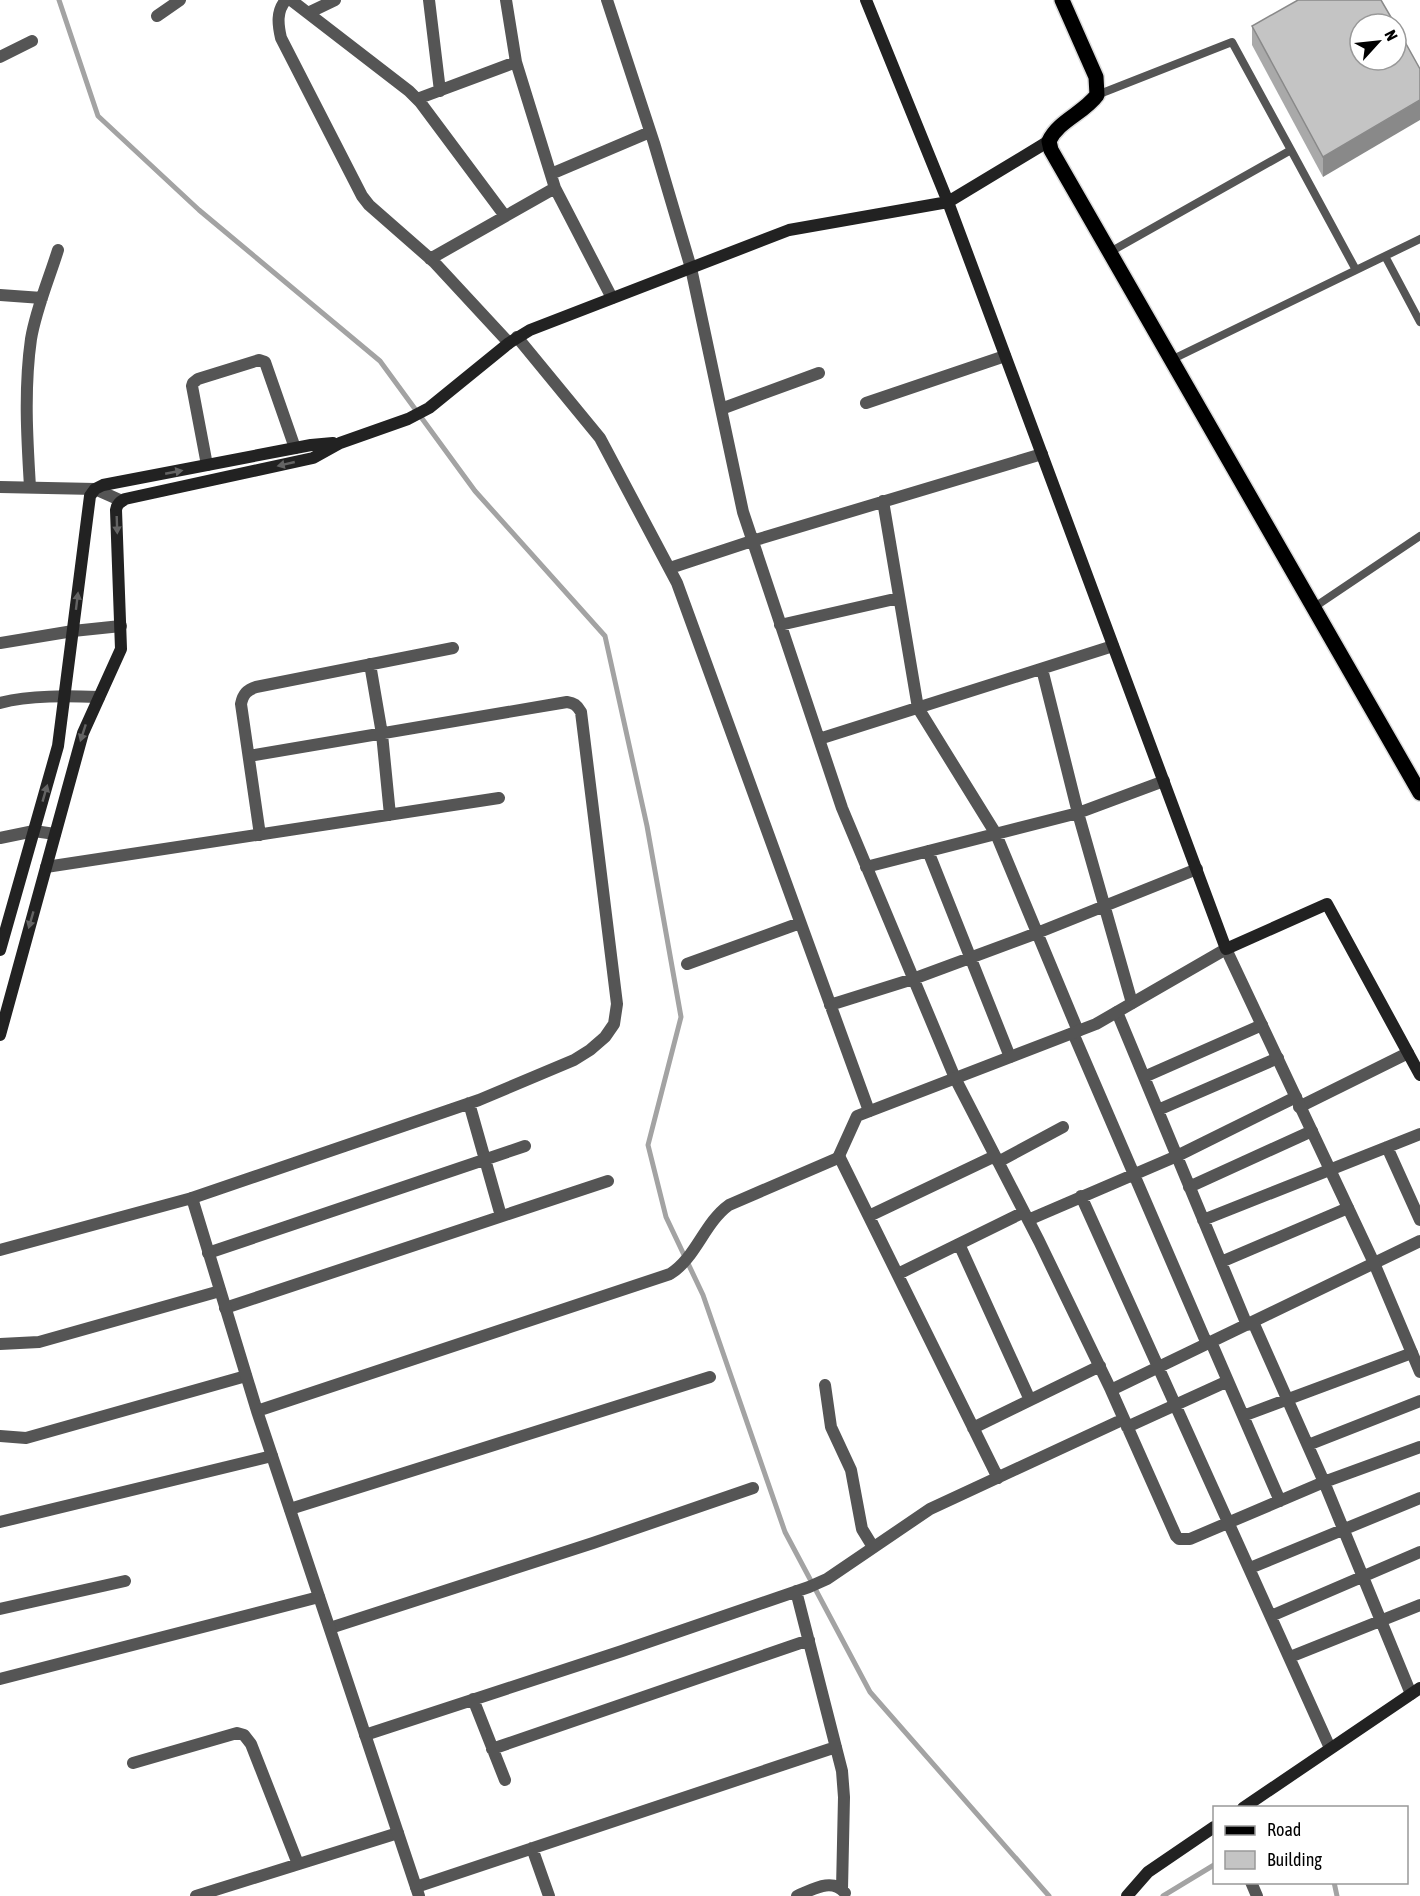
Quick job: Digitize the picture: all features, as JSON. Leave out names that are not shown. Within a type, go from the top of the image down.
[{"type":"main road","points":[[866,0],[948,202],[1226,949],[1327,904],[1420,1075]]},
{"type":"main road","points":[[1062,0],[1096,77],[1097,95],[1090,104],[1052,133],[1049,141],[1051,150],[1420,793]]},
{"type":"main road","points":[[0,1035],[4,999],[55,834],[82,734],[121,649],[116,510],[122,501],[313,458],[340,443],[408,419],[429,408],[513,340],[530,330],[789,230],[948,202],[1049,141]]},
{"type":"main road","points":[[0,950],[58,746],[90,496],[95,489],[103,485],[295,448],[340,443]]},
{"type":"main road","points":[[255,456],[258,470]]},
{"type":"main road","points":[[1246,1806],[1415,1691]]},
{"type":"main road","points":[[1127,1896],[1148,1872],[1213,1828]]},
{"type":"street","points":[[157,16],[180,0]]},
{"type":"street","points":[[308,12],[335,0]]},
{"type":"street","points":[[429,0],[440,91]]},
{"type":"street","points":[[507,0],[516,62],[555,188],[612,298]]},
{"type":"street","points":[[607,0],[691,268],[743,512],[842,807],[955,1078],[1100,1366],[1176,1536],[1179,1539],[1190,1539],[1324,1482],[1420,1447]]},
{"type":"street","points":[[505,216],[417,99],[394,78],[308,12],[285,1],[279,14],[281,38],[362,196],[513,340],[600,438],[670,568],[681,592],[869,1111]]},
{"type":"street","points":[[0,57],[32,41]]},
{"type":"street","points":[[417,99],[516,62]]},
{"type":"street","points":[[551,174],[650,132]]},
{"type":"street","points":[[430,259],[555,188]]},
{"type":"street","points":[[30,487],[26,422],[31,338],[58,250]]},
{"type":"street","points":[[0,295],[42,298]]},
{"type":"street","points":[[866,403],[1005,356]]},
{"type":"street","points":[[207,465],[193,382],[259,360],[265,362],[295,448]]},
{"type":"street","points":[[721,409],[819,373]]},
{"type":"street","points":[[670,568],[1042,454]]},
{"type":"street","points":[[0,487],[95,489],[122,501]]},
{"type":"street","points":[[883,501],[918,708],[996,834],[1133,1173],[1280,1501]]},
{"type":"street","points":[[780,625],[899,598]]},
{"type":"street","points":[[0,643],[121,626]]},
{"type":"street","points":[[819,740],[1113,646]]},
{"type":"street","points":[[260,835],[241,704],[248,690],[453,648]]},
{"type":"street","points":[[370,664],[382,734],[390,815]]},
{"type":"street","points":[[1042,669],[1103,907],[1132,1003]]},
{"type":"street","points":[[0,703],[65,696],[99,697]]},
{"type":"street","points":[[0,1250],[192,1198],[469,1103],[574,1060],[606,1037],[614,1024],[617,1004],[581,712],[578,706],[567,702],[249,756]]},
{"type":"street","points":[[866,867],[1078,813],[1164,781]]},
{"type":"street","points":[[45,867],[499,798]]},
{"type":"street","points":[[0,838],[34,831],[55,834]]},
{"type":"street","points":[[928,851],[1010,1057]]},
{"type":"street","points":[[830,1005],[970,958],[1197,869]]},
{"type":"street","points":[[687,964],[800,923]]},
{"type":"street","points":[[257,1411],[670,1274],[681,1267],[716,1217],[729,1205],[838,1158],[856,1116],[1096,1024],[1226,949],[1374,1263],[1420,1372]]},
{"type":"street","points":[[1117,1012],[1221,1262],[1288,1400],[1344,1529],[1381,1622],[1415,1691]]},
{"type":"street","points":[[1144,1077],[1262,1025]]},
{"type":"street","points":[[897,1274],[959,1244],[1176,1156],[1408,1053]]},
{"type":"street","points":[[1158,1110],[1278,1059]]},
{"type":"street","points":[[469,1103],[501,1216]]},
{"type":"street","points":[[869,1216],[1063,1127]]},
{"type":"street","points":[[1190,1187],[1312,1131]]},
{"type":"street","points":[[1203,1220],[1420,1134]]},
{"type":"street","points":[[208,1253],[525,1146]]},
{"type":"street","points":[[1387,1147],[1420,1220]]},
{"type":"street","points":[[839,1156],[998,1478]]},
{"type":"street","points":[[225,1308],[608,1182]]},
{"type":"street","points":[[1081,1196],[1330,1748]]},
{"type":"street","points":[[192,1198],[257,1411],[418,1891],[532,1848],[836,1747]]},
{"type":"street","points":[[1221,1262],[1348,1208]]},
{"type":"street","points":[[1111,1390],[1420,1241]]},
{"type":"street","points":[[959,1244],[1030,1400]]},
{"type":"street","points":[[0,1344],[39,1342],[220,1291]]},
{"type":"street","points":[[1243,1416],[1412,1353]]},
{"type":"street","points":[[973,1428],[1100,1366]]},
{"type":"street","points":[[0,1437],[26,1438],[246,1376]]},
{"type":"street","points":[[290,1509],[710,1377]]},
{"type":"street","points":[[365,1735],[809,1587],[827,1579],[930,1509],[1126,1423],[1176,1406],[1228,1381]]},
{"type":"street","points":[[825,1385],[831,1427],[851,1470],[862,1529],[873,1547]]},
{"type":"street","points":[[1308,1445],[1420,1401]]},
{"type":"street","points":[[0,1522],[272,1456]]},
{"type":"street","points":[[330,1628],[593,1543],[753,1488]]},
{"type":"street","points":[[1250,1568],[1420,1498]]},
{"type":"street","points":[[1271,1616],[1420,1551]]},
{"type":"street","points":[[0,1609],[125,1581]]},
{"type":"street","points":[[796,1591],[842,1771],[844,1790],[844,1893],[829,1885],[797,1896]]},
{"type":"street","points":[[0,1679],[319,1597]]},
{"type":"street","points":[[1290,1657],[1420,1605]]},
{"type":"street","points":[[492,1749],[808,1640]]},
{"type":"street","points":[[473,1700],[505,1780]]},
{"type":"street","points":[[133,1762],[237,1733],[244,1735],[251,1744],[298,1864]]},
{"type":"street","points":[[196,1896],[398,1833]]},
{"type":"street","points":[[532,1848],[549,1896]]},
{"type":"lane","points":[[1097,95],[1232,42],[1356,270]]},
{"type":"lane","points":[[1110,252],[1291,150]]},
{"type":"lane","points":[[1172,360],[1420,239]]},
{"type":"lane","points":[[1385,256],[1420,322]]},
{"type":"lane","points":[[1313,608],[1420,536]]},
{"type":"building","points":[[1298,0],[1381,0],[1388,12],[1348,12],[1348,72],[1408,72],[1408,48],[1420,69],[1420,100],[1323,157],[1252,26]]},
{"type":"waterway","points":[[59,0],[98,116],[199,210],[380,361],[475,491],[605,636],[647,826],[681,1017],[648,1145],[666,1217],[703,1295],[785,1532],[870,1692],[1049,1896]]},
{"type":"waterway","points":[[1163,1896],[1213,1866]]},
{"type":"waterway","points":[[1334,1884],[1337,1896]]}]
